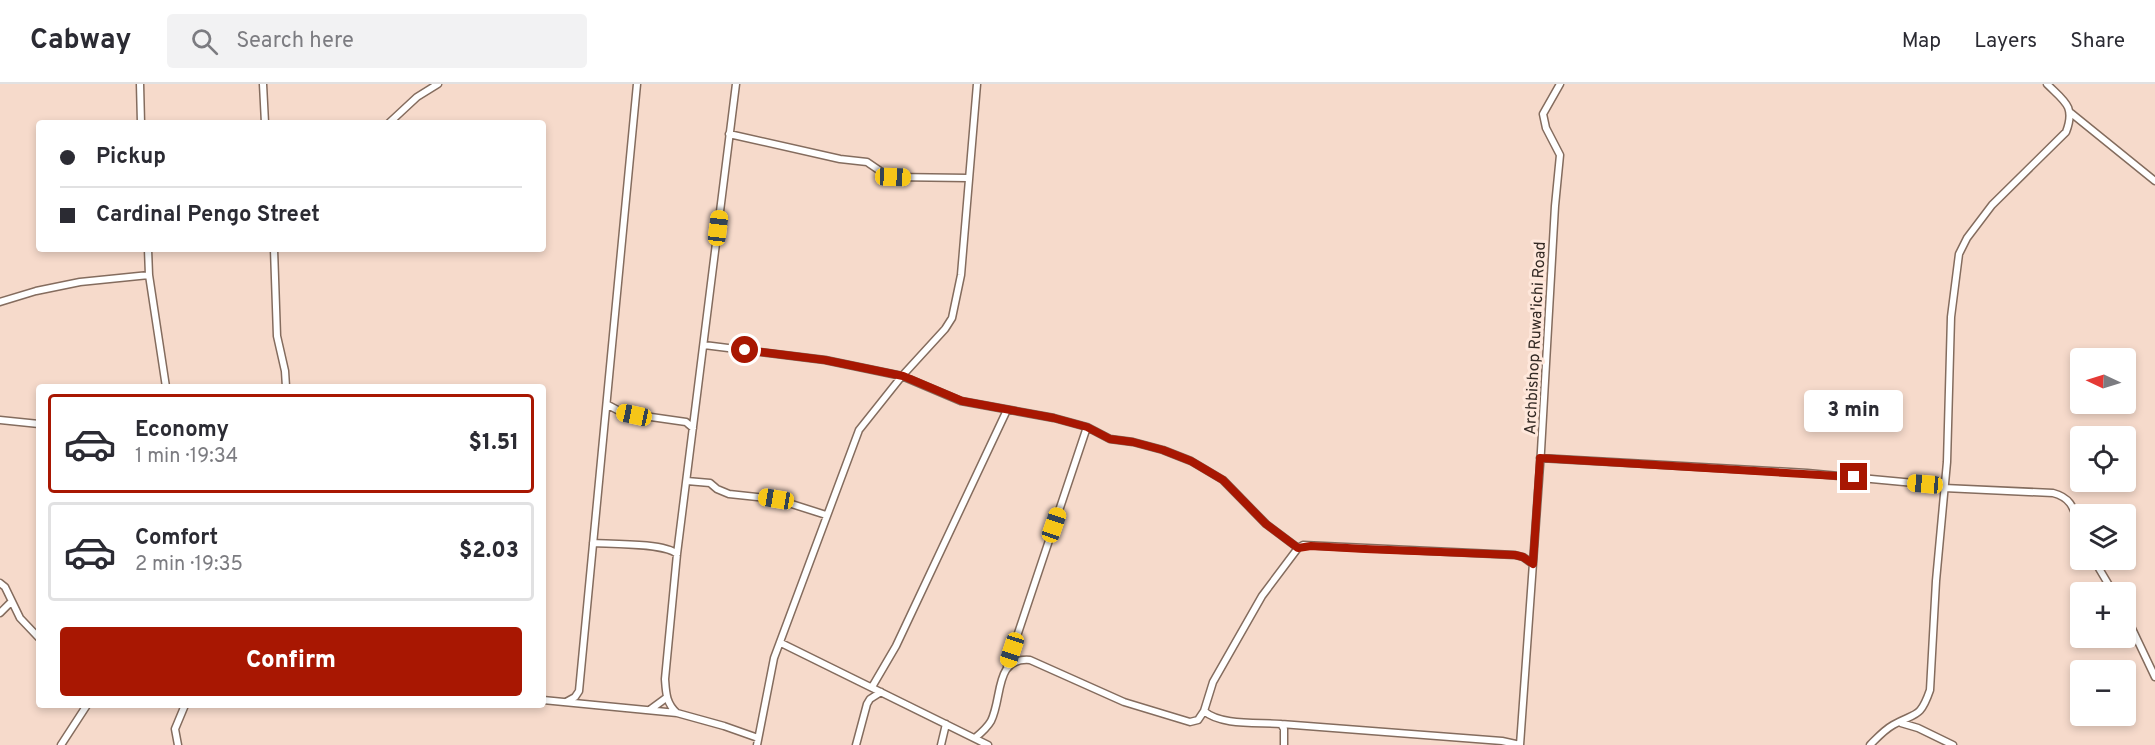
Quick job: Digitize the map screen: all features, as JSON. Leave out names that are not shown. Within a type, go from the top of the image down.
[{"type":"street","points":[[140,84],[141,120]]},
{"type":"street","points":[[263,84],[265,120]]},
{"type":"street","points":[[392,120],[417,97],[438,84]]},
{"type":"street","points":[[566,702],[575,697],[579,691],[637,84]]},
{"type":"street","points":[[677,713],[666,699],[665,680],[677,554],[736,84]]},
{"type":"street","points":[[546,700],[677,713],[724,726],[757,742],[774,658],[859,430],[952,318],[961,275],[977,84]]},
{"type":"street","name":"Archbishop Ruwa'ichi Road","points":[[1520,745],[1560,155],[1546,128],[1543,114],[1560,84]]},
{"type":"street","points":[[2047,84],[2066,103],[2071,113],[2155,182]]},
{"type":"street","points":[[1870,745],[1892,725],[1919,712],[1930,690],[1944,485],[1951,317],[1959,254],[1967,238],[1992,205],[2066,132],[2071,113]]},
{"type":"street","points":[[729,134],[840,159],[867,162],[893,177],[968,178]]},
{"type":"street","points":[[148,252],[149,275],[166,384]]},
{"type":"street","points":[[274,252],[277,336],[286,384]]},
{"type":"street","points":[[0,302],[36,291],[80,282],[149,275]]},
{"type":"street","points":[[704,345],[825,360],[903,376],[962,401],[1054,418],[1087,427],[1110,439],[1133,442],[1191,461],[1223,480],[1266,524],[1298,548]]},
{"type":"street","points":[[608,405],[622,413],[686,422],[693,428]]},
{"type":"street","points":[[872,687],[896,646],[1007,410]]},
{"type":"street","points":[[0,420],[36,424]]},
{"type":"street","points":[[975,738],[991,720],[1005,670],[1087,427]]},
{"type":"street","points":[[1540,458],[1807,473],[2054,493],[2064,495],[2071,504]]},
{"type":"street","points":[[687,481],[710,483],[729,494],[776,499],[826,514]]},
{"type":"street","points":[[593,543],[650,546],[677,554]]},
{"type":"street","points":[[1005,670],[1011,662],[1019,659],[1030,660],[1124,702],[1190,722],[1198,720],[1204,711],[1213,682],[1262,596],[1298,548],[1311,546],[1515,555],[1533,564]]},
{"type":"street","points":[[0,583],[5,587],[20,618],[36,636]]},
{"type":"street","points":[[0,613],[11,602]]},
{"type":"street","points":[[2136,637],[2155,677]]},
{"type":"street","points":[[781,643],[988,745]]},
{"type":"street","points":[[579,691],[587,703]]},
{"type":"street","points":[[856,745],[867,704],[870,699],[881,692]]},
{"type":"street","points":[[651,709],[666,699]]},
{"type":"street","points":[[61,745],[85,708]]},
{"type":"street","points":[[178,745],[175,729],[184,708]]},
{"type":"street","points":[[1204,711],[1222,720],[1503,741],[1520,745]]},
{"type":"street","points":[[1899,723],[1918,728],[1953,745]]},
{"type":"street","points":[[941,745],[946,724]]},
{"type":"street","points":[[1281,724],[1284,729],[1284,745]]},
{"type":"route","points":[[745,350],[825,360],[903,376],[962,401],[1054,418],[1087,427],[1110,439],[1163,450],[1191,461],[1223,480],[1266,524],[1298,548],[1303,545],[1515,555],[1533,564],[1540,458],[1854,477]]}]
